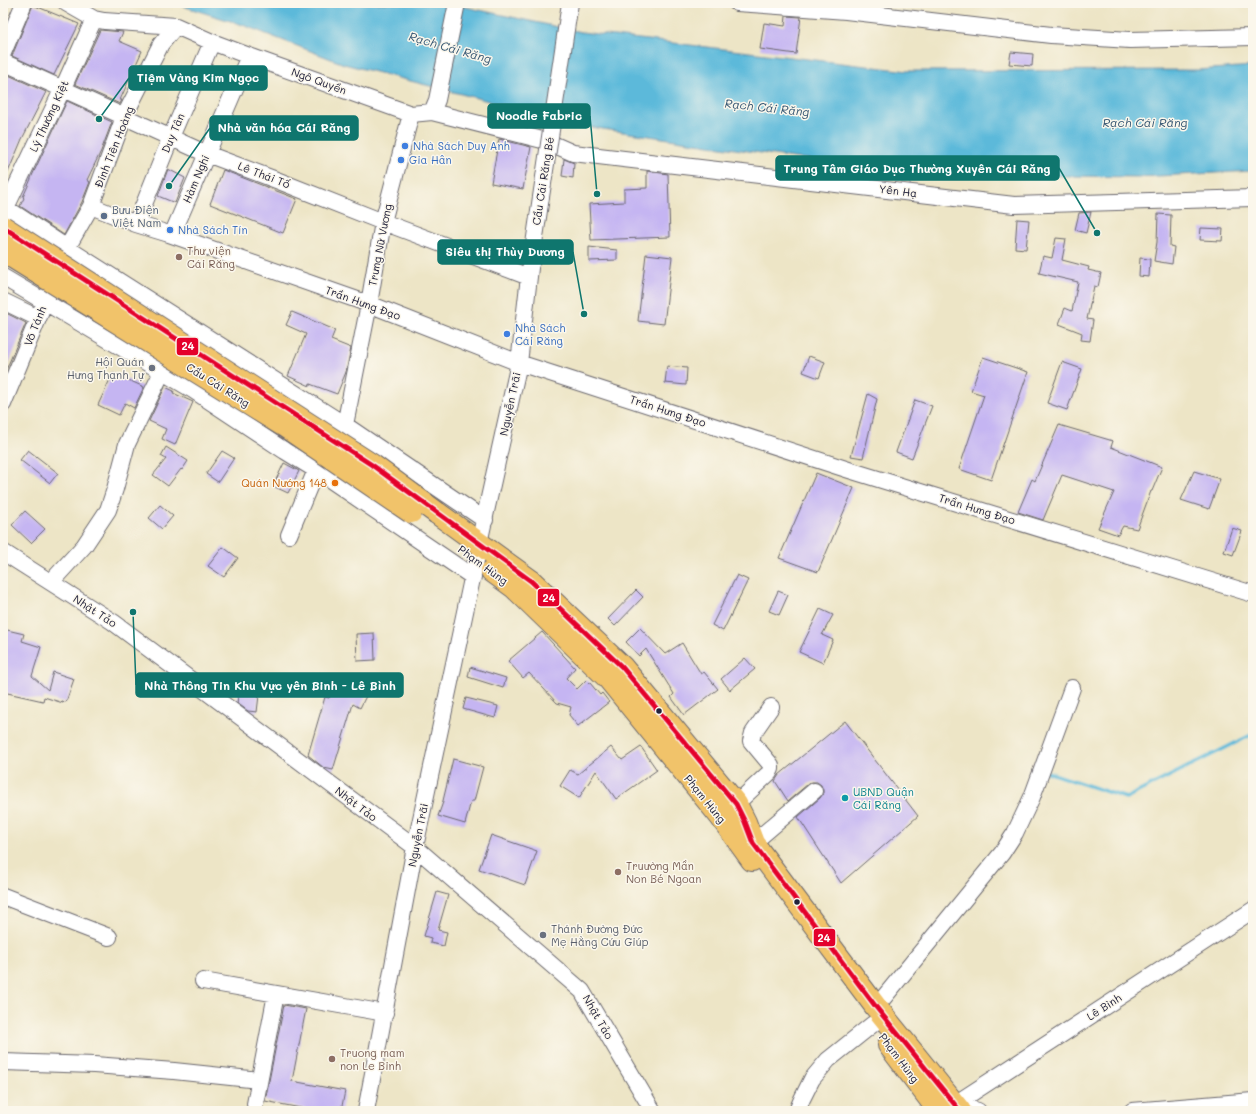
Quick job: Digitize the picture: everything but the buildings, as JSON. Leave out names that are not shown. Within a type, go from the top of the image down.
[{"type":"highway","name":"Cầu Cái Răng","points":[[4,216],[372,465],[433,519]]},
{"type":"highway","name":"Cầu Cái Răng","points":[[3,251],[286,427],[389,497],[433,519]]},
{"type":"highway","name":"Phạm Hùng","points":[[433,519],[476,560],[514,587],[608,679],[728,811],[874,1015],[950,1109]]},
{"type":"highway","name":"Phạm Hùng","points":[[728,811],[745,822],[753,843],[874,1015]]},
{"type":"street","points":[[3,53],[24,3]]},
{"type":"street","name":"Ngô Quyền","points":[[66,3],[94,18],[104,21],[176,26],[249,56],[411,114],[434,106],[546,141]]},
{"type":"street","points":[[434,106],[457,3]]},
{"type":"street","name":"Cầu Cái Răng Bé","points":[[530,270],[570,3]]},
{"type":"street","points":[[736,3],[846,11],[1051,35],[1130,40],[1253,37]]},
{"type":"street","name":"Lý Thường Kiệt","points":[[4,216],[94,18]]},
{"type":"street","name":"Đinh Tiên Hoàng","points":[[67,248],[91,206],[124,117],[161,44],[176,26]]},
{"type":"street","name":"Duy Tân","points":[[136,224],[171,137],[212,42]]},
{"type":"street","name":"Hàm Nghi","points":[[172,235],[249,56]]},
{"type":"street","name":"Lê Thái Tổ","points":[[3,62],[207,154],[383,222],[530,270]]},
{"type":"street","name":"Trưng Nữ Vương","points":[[345,425],[369,304],[383,222],[411,114]]},
{"type":"street","name":"Yên Hạ","points":[[546,141],[573,153],[1014,205],[1253,198]]},
{"type":"street","name":"Trần Hưng Đạo","points":[[91,206],[136,224],[172,235],[369,304],[519,363],[849,470],[1253,594]]},
{"type":"street","points":[[4,216],[67,248],[345,425],[485,520]]},
{"type":"street","name":"Võ Tánh","points":[[3,404],[67,248]]},
{"type":"street","name":"Nguyễn Trãi","points":[[366,1111],[415,847],[519,363],[530,270]]},
{"type":"street","points":[[3,277],[44,303],[193,390],[316,470],[476,560]]},
{"type":"street","points":[[3,302],[38,318]]},
{"type":"street","points":[[51,582],[84,546],[108,510],[127,444],[162,372]]},
{"type":"street","points":[[288,535],[316,470]]},
{"type":"street","name":"Nhật Tảo","points":[[3,552],[113,622],[415,847],[582,991],[653,1111]]},
{"type":"street","points":[[797,1111],[812,1079],[828,1060],[874,1015],[1002,853],[1015,832],[1032,796],[1072,688]]},
{"type":"street","points":[[728,811],[771,769],[771,765],[751,741],[754,733],[771,707]]},
{"type":"street","points":[[753,843],[814,791]]},
{"type":"street","points":[[3,896],[109,937]]},
{"type":"street","name":"Lê Bình","points":[[950,1109],[1253,910]]},
{"type":"street","points":[[203,981],[385,1013]]},
{"type":"street","points":[[255,1104],[276,994]]},
{"type":"street","points":[[3,1062],[101,1066],[259,1080]]},
{"type":"street","points":[[1132,1111],[1253,1101]]},
{"type":"street","points":[[950,1109],[978,1111]]},
{"type":"water","name":"Rạch Cái Răng","points":[[173,3],[447,3],[581,32],[908,71],[1198,70],[1253,66],[1253,171],[1139,177],[999,175],[794,158],[590,127],[344,64],[243,25]]},
{"type":"waterway","points":[[1047,772],[1126,798],[1253,734]]},
{"type":"transit line","name":"24","points":[[3,227],[372,465],[531,581],[622,667],[736,804],[753,843],[876,1007],[960,1111]]},
{"type":"place","name":"Tiệm Vàng Kim Ngọc","points":[[99,119]]},
{"type":"place","name":"Nhà Sách Duy Anh","points":[[405,146]]},
{"type":"place","name":"Gia Hân","points":[[401,160]]},
{"type":"place","name":"Nhà văn hóa Cái Răng","points":[[169,186]]},
{"type":"place","name":"Noodle Fabric","points":[[597,194]]},
{"type":"place","name":"Bưu Điện Việt Nam","points":[[104,216]]},
{"type":"place","name":"Nhà Sách Tín","points":[[170,230]]},
{"type":"place","name":"Trung Tâm Giáo Dục Thường Xuyên Cái Răng","points":[[1097,233]]},
{"type":"place","name":"Thư viện Cái Răng","points":[[179,257]]},
{"type":"place","name":"Siêu thị Thùy Dương","points":[[584,314]]},
{"type":"place","name":"Nhà Sách Cái Răng","points":[[507,334]]},
{"type":"place","name":"Hội Quán Hưng Thạnh Tự","points":[[152,368]]},
{"type":"place","name":"Quán Nướng 148","points":[[335,483]]},
{"type":"place","name":"Nhà Thông Tin Khu Vực yên Binh - Lê Bình","points":[[133,612]]},
{"type":"place","name":"UBND Quận Cái Răng","points":[[845,798]]},
{"type":"place","name":"Truường Mần Non Bé Ngoan","points":[[618,872]]},
{"type":"place","name":"Thánh Đường Đức Mẹ Hằng Cứu Giúp","points":[[543,935]]},
{"type":"place","name":"Truong mam non Le Binh","points":[[332,1059]]}]
